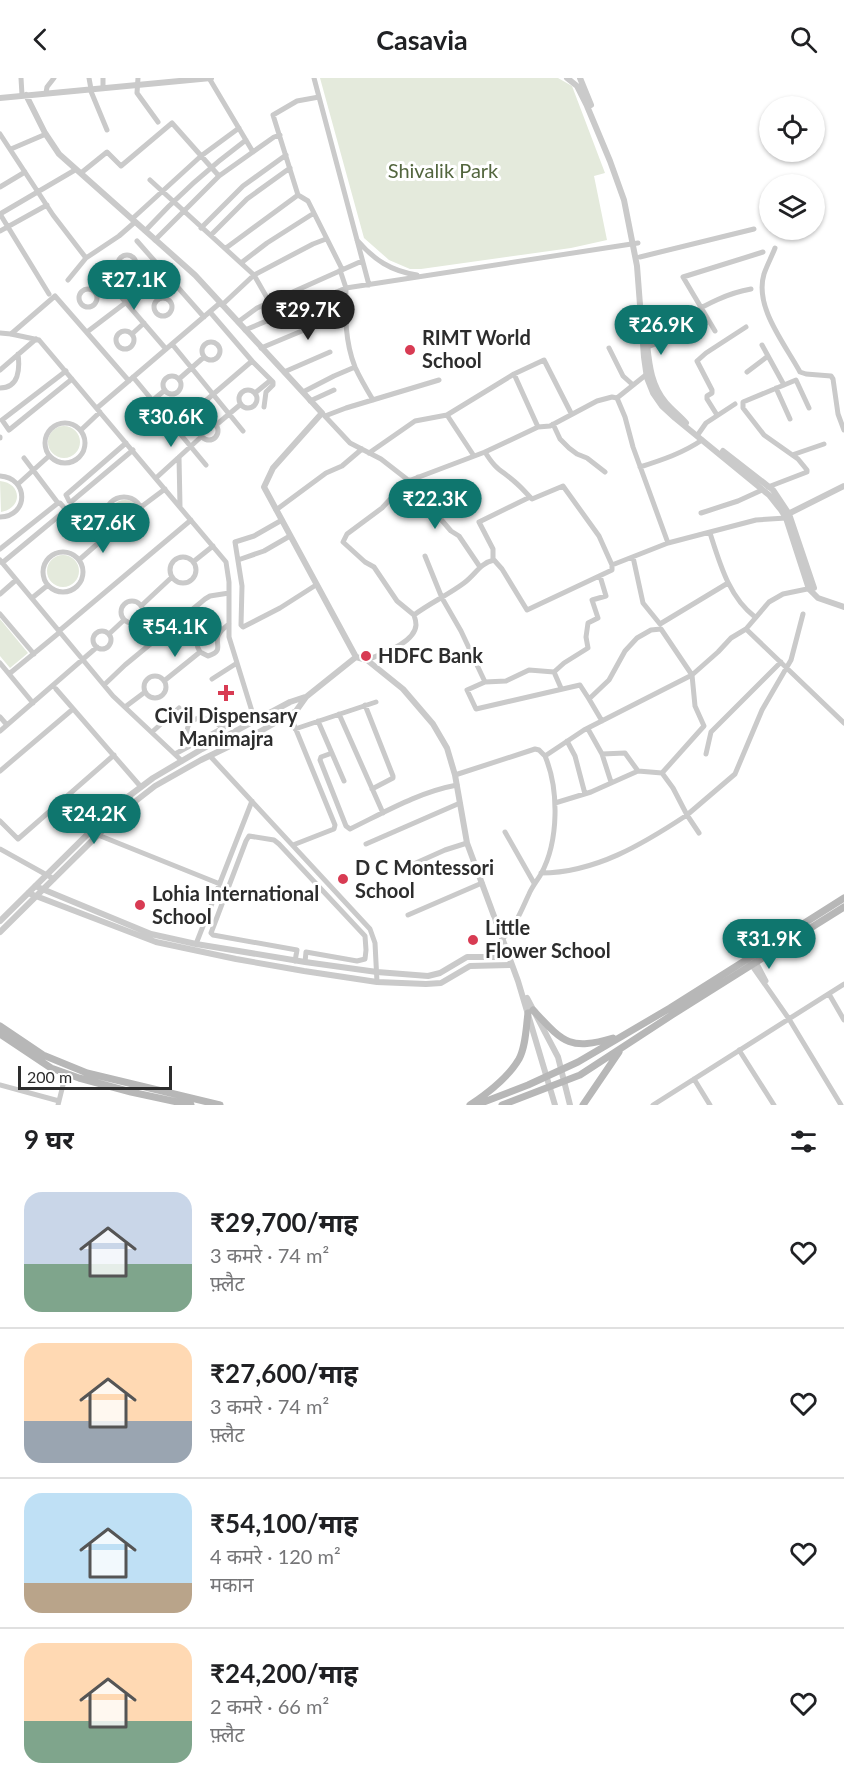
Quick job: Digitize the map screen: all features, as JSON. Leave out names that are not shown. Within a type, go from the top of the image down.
[{"type":"main road","points":[[502,1105],[580,1075],[844,898]]},
{"type":"main road","points":[[476,1105],[578,1062],[844,907]]},
{"type":"main road","points":[[470,1105],[492,1090],[519,1059],[531,1012],[557,1036],[577,1044],[593,1044],[623,1035]]},
{"type":"main road","points":[[0,1026],[43,1055],[87,1073],[220,1105]]},
{"type":"main road","points":[[0,1034],[42,1063],[66,1073],[131,1092],[191,1105]]},
{"type":"main road","points":[[583,1105],[622,1048]]},
{"type":"street","points":[[21,78],[24,95],[45,134],[59,154],[195,275],[350,443],[381,459],[408,480]]},
{"type":"street","points":[[46,93],[47,87],[54,78]]},
{"type":"street","points":[[89,78],[107,130]]},
{"type":"street","points":[[103,78],[103,88]]},
{"type":"street","points":[[0,98],[103,88],[137,81],[208,78],[253,152]]},
{"type":"street","points":[[314,78],[369,285]]},
{"type":"street","points":[[567,78],[577,86],[624,200],[640,257],[645,348],[651,374],[665,402],[701,436]]},
{"type":"street","points":[[580,78],[618,171],[631,211],[647,374],[653,393],[662,406],[765,488],[773,490],[787,516],[811,589],[818,597],[844,607]]},
{"type":"street","points":[[137,81],[137,93],[158,122]]},
{"type":"street","points":[[319,97],[297,101],[273,115],[298,195],[308,201],[341,270],[346,288],[347,336],[355,367],[373,400]]},
{"type":"street","points":[[49,294],[0,214],[78,171],[107,152],[121,166],[172,123],[219,176]]},
{"type":"street","points":[[69,280],[86,258],[119,236],[201,156],[239,128]]},
{"type":"street","points":[[0,134],[47,205],[86,258]]},
{"type":"street","points":[[11,149],[45,134]]},
{"type":"street","points":[[155,240],[219,176],[280,135]]},
{"type":"street","points":[[145,231],[173,200],[210,166],[246,140]]},
{"type":"street","points":[[0,148],[7,143]]},
{"type":"street","points":[[201,228],[243,186],[286,155]]},
{"type":"street","points":[[212,235],[247,199],[290,168]]},
{"type":"street","points":[[0,187],[25,172]]},
{"type":"street","points":[[150,180],[254,275],[270,303]]},
{"type":"street","points":[[226,248],[298,195]]},
{"type":"street","points":[[0,231],[47,205]]},
{"type":"street","points":[[241,263],[267,243],[314,213]]},
{"type":"street","points":[[640,257],[754,229]]},
{"type":"street","points":[[356,238],[367,252],[385,266],[423,276]]},
{"type":"street","points":[[81,430],[131,379],[254,275],[326,239]]},
{"type":"street","points":[[137,241],[204,317]]},
{"type":"street","points":[[245,330],[346,288],[635,243]]},
{"type":"street","points":[[775,248],[764,274],[762,287],[762,298],[767,313],[800,372],[831,376],[833,379],[838,414],[844,430]]},
{"type":"street","points":[[134,259],[146,249]]},
{"type":"street","points":[[714,331],[684,276],[763,252]]},
{"type":"street","points":[[123,256],[134,259],[136,264],[133,271],[127,273],[120,270],[119,261],[123,256]]},
{"type":"street","points":[[238,322],[257,308],[362,261]]},
{"type":"street","points":[[98,270],[144,323],[191,369],[243,431]]},
{"type":"street","points":[[96,293],[90,290],[84,291],[80,298],[82,304],[89,307],[94,305],[97,301],[96,293],[120,270]]},
{"type":"street","points":[[87,332],[166,272]]},
{"type":"street","points":[[645,348],[678,335],[674,323],[701,307],[737,291],[751,289]]},
{"type":"street","points":[[11,333],[53,295],[107,355],[153,400],[206,465]]},
{"type":"street","points":[[71,313],[82,304]]},
{"type":"street","points":[[210,312],[230,337],[271,380],[273,386],[266,392],[264,407]]},
{"type":"street","points":[[261,348],[345,313]]},
{"type":"street","points":[[132,334],[144,323]]},
{"type":"street","points":[[717,415],[707,399],[712,390],[697,361],[698,358],[746,327]]},
{"type":"street","points":[[127,331],[132,334],[134,342],[131,347],[126,349],[118,345],[117,336],[121,332],[127,331]]},
{"type":"street","points":[[0,333],[11,333],[39,340],[226,562],[229,637],[259,732]]},
{"type":"street","points":[[218,346],[230,337]]},
{"type":"street","points":[[0,370],[36,339]]},
{"type":"street","points":[[211,342],[218,346],[220,352],[218,357],[209,360],[204,357],[202,352],[205,344],[211,342]]},
{"type":"street","points":[[107,355],[118,345]]},
{"type":"street","points":[[762,345],[784,385]]},
{"type":"street","points":[[609,348],[623,376],[633,385]]},
{"type":"street","points":[[284,372],[330,352]]},
{"type":"street","points":[[0,388],[8,387],[16,380],[19,366],[18,354]]},
{"type":"street","points":[[747,372],[768,356]]},
{"type":"street","points":[[179,379],[204,357]]},
{"type":"street","points":[[369,453],[416,421],[447,415],[513,374],[544,360],[571,413]]},
{"type":"street","points":[[175,427],[252,361]]},
{"type":"street","points":[[303,392],[355,367]]},
{"type":"street","points":[[66,371],[2,420],[9,430],[72,379]]},
{"type":"street","points":[[513,374],[537,427]]},
{"type":"street","points":[[367,660],[400,645],[413,634],[416,625],[414,615],[397,601],[374,567],[343,542],[347,534],[382,508],[408,480],[485,452],[537,427],[553,424],[597,401],[617,398],[647,374]]},
{"type":"street","points":[[165,390],[164,382],[168,377],[174,376],[179,379]]},
{"type":"street","points":[[165,390],[172,394],[177,392],[180,387],[179,379]]},
{"type":"street","points":[[255,393],[271,380]]},
{"type":"street","points":[[439,380],[323,415],[273,468],[264,487],[356,657],[367,660],[403,688],[433,724],[447,748],[455,775],[467,843],[531,1012],[555,1105]]},
{"type":"street","points":[[701,513],[738,501],[807,472],[792,456],[764,435],[742,405],[743,402],[794,380],[797,381],[809,408]]},
{"type":"street","points":[[776,388],[790,419]]},
{"type":"street","points":[[153,400],[165,390]]},
{"type":"street","points":[[250,390],[255,393],[257,401],[254,406],[246,407],[241,404],[239,398],[241,393],[250,390]]},
{"type":"street","points":[[310,400],[334,390]]},
{"type":"street","points":[[617,398],[668,543]]},
{"type":"street","points":[[216,425],[241,404]]},
{"type":"street","points":[[640,467],[688,449],[701,436],[706,423],[735,404]]},
{"type":"street","points":[[447,415],[474,456]]},
{"type":"street","points":[[208,422],[216,425],[218,433],[215,438],[210,440],[202,436],[200,431],[202,425],[208,422]]},
{"type":"street","points":[[61,423],[75,425],[81,430],[86,444],[80,457],[72,462],[62,463],[49,456],[45,443],[49,430],[61,423]]},
{"type":"street","points":[[553,424],[560,439],[569,448],[605,472]]},
{"type":"street","points":[[156,478],[202,436]]},
{"type":"street","points":[[126,443],[66,495],[69,501],[71,502],[133,450]]},
{"type":"street","points":[[792,456],[824,444]]},
{"type":"street","points":[[276,510],[326,473],[342,466],[362,449]]},
{"type":"street","points":[[485,452],[492,464],[530,497]]},
{"type":"street","points":[[18,484],[49,456]]},
{"type":"street","points":[[179,457],[180,507]]},
{"type":"street","points":[[24,458],[58,503],[66,510],[1,562],[104,685],[189,767]]},
{"type":"street","points":[[0,476],[9,477],[18,484],[22,496],[19,508],[9,516],[0,517]]},
{"type":"street","points":[[418,477],[438,516],[451,531],[459,536],[480,567]]},
{"type":"street","points":[[563,486],[599,536],[612,570],[527,610],[502,569],[493,560],[493,549],[478,522],[530,497],[532,499],[563,486]]},
{"type":"street","points":[[612,565],[668,543],[756,520],[787,516],[844,486]]},
{"type":"street","points":[[141,507],[165,489]]},
{"type":"street","points":[[119,498],[134,499],[141,507],[143,521],[135,532],[126,536],[112,531],[106,523],[107,507],[119,498]]},
{"type":"street","points":[[0,549],[58,503]]},
{"type":"street","points":[[9,674],[191,520]]},
{"type":"street","points":[[282,520],[246,540],[236,541],[242,586],[241,625],[243,627],[280,608],[316,585]]},
{"type":"street","points":[[79,560],[112,531]]},
{"type":"street","points":[[710,533],[728,583],[738,599],[756,617]]},
{"type":"street","points":[[238,560],[264,551],[290,536]]},
{"type":"street","points":[[193,562],[213,546]]},
{"type":"street","points":[[64,551],[75,555],[82,565],[83,576],[78,585],[63,592],[48,585],[43,575],[48,558],[52,554],[64,551]]},
{"type":"street","points":[[425,556],[442,598],[461,630],[485,682]]},
{"type":"street","points":[[184,557],[193,562],[196,569],[191,580],[183,583],[172,577],[170,568],[175,560],[184,557]]},
{"type":"street","points":[[633,557],[643,603],[660,624],[728,583]]},
{"type":"street","points":[[414,615],[442,598],[488,561],[493,560]]},
{"type":"street","points":[[600,576],[606,596],[592,600],[598,618],[588,623],[586,637],[588,648],[554,672],[530,670],[506,681],[485,682],[467,690],[476,709],[580,684],[602,721]]},
{"type":"street","points":[[141,606],[172,577]]},
{"type":"street","points":[[0,594],[16,580]]},
{"type":"street","points":[[32,598],[48,585]]},
{"type":"street","points":[[545,756],[602,721],[692,675],[731,638],[746,629],[769,602],[783,594],[811,589]]},
{"type":"street","points":[[104,685],[205,599],[229,593]]},
{"type":"street","points":[[134,602],[141,606],[142,615],[137,622],[124,620],[121,613],[123,605],[134,602]]},
{"type":"street","points":[[0,614],[34,654]]},
{"type":"street","points":[[541,873],[570,871],[616,856],[653,837],[687,815],[735,774],[762,710],[790,660],[803,614]]},
{"type":"street","points":[[109,634],[124,620]]},
{"type":"street","points":[[217,638],[210,634],[202,635],[197,641],[200,652],[208,656],[216,651],[217,638],[229,624]]},
{"type":"street","points":[[589,699],[609,680],[625,651],[637,638],[657,628],[661,629],[692,675],[695,706],[704,726],[662,773]]},
{"type":"street","points":[[746,629],[844,723]]},
{"type":"street","points":[[102,631],[109,634],[111,640],[109,646],[103,649],[97,647],[93,641],[95,634],[102,631]]},
{"type":"street","points":[[0,731],[97,647]]},
{"type":"street","points":[[164,681],[200,652]]},
{"type":"street","points":[[0,932],[119,814],[155,786],[290,715],[296,711],[306,697],[356,657]]},
{"type":"street","points":[[706,754],[711,732],[781,662]]},
{"type":"street","points":[[0,663],[33,703]]},
{"type":"street","points":[[212,679],[237,663]]},
{"type":"street","points":[[554,672],[561,688]]},
{"type":"street","points":[[125,707],[145,692],[146,681],[152,677],[159,677],[164,681],[165,692],[161,697],[150,697],[145,692]]},
{"type":"street","points":[[56,689],[141,787]]},
{"type":"street","points":[[0,921],[117,805],[141,787],[182,761],[255,721],[290,702],[306,697]]},
{"type":"street","points":[[294,729],[376,702]]},
{"type":"street","points":[[364,705],[393,776],[372,789]]},
{"type":"street","points":[[152,732],[179,708]]},
{"type":"street","points":[[0,771],[73,709]]},
{"type":"street","points":[[175,754],[252,712]]},
{"type":"street","points":[[339,714],[383,813]]},
{"type":"street","points":[[290,715],[335,825],[334,829],[293,845]]},
{"type":"street","points":[[0,717],[7,725]]},
{"type":"street","points":[[189,746],[187,728],[193,719],[206,718],[223,728]]},
{"type":"street","points":[[318,721],[344,781]]},
{"type":"street","points":[[588,729],[602,754],[611,782]]},
{"type":"street","points":[[567,741],[575,756],[585,794]]},
{"type":"street","points":[[455,775],[535,749],[545,756],[551,770],[555,803],[551,847],[541,873],[511,929],[502,939]]},
{"type":"street","points":[[332,753],[321,757],[320,760],[350,829],[420,795],[457,785]]},
{"type":"street","points":[[602,754],[625,753],[638,771]]},
{"type":"street","points":[[0,821],[18,839],[114,755]]},
{"type":"street","points":[[210,756],[370,929],[375,943],[377,981]]},
{"type":"street","points":[[555,803],[585,794],[638,771],[662,773],[699,833]]},
{"type":"street","points":[[196,944],[252,801]]},
{"type":"street","points":[[366,844],[460,803]]},
{"type":"street","points":[[506,832],[534,883]]},
{"type":"street","points":[[98,835],[220,884]]},
{"type":"street","points":[[249,837],[274,840],[279,844],[366,938],[366,958],[362,961],[297,950],[211,933],[249,837]]},
{"type":"street","points":[[398,871],[467,843]]},
{"type":"street","points":[[0,849],[54,879]]},
{"type":"street","points":[[408,915],[482,883]]},
{"type":"street","points":[[35,886],[150,937],[295,961],[428,976],[440,974],[467,957],[509,957]]},
{"type":"street","points":[[28,893],[150,937],[236,959],[377,981],[441,983],[470,966],[512,965]]},
{"type":"street","points":[[295,961],[297,950]]},
{"type":"street","points":[[305,962],[306,952]]},
{"type":"street","points":[[752,961],[841,1105]]},
{"type":"street","points":[[652,1105],[844,984]]},
{"type":"street","points":[[829,994],[843,1017]]},
{"type":"street","points":[[531,1012],[558,1057],[570,1105]]},
{"type":"street","points":[[739,1050],[774,1105]]},
{"type":"street","points":[[0,1085],[58,1103],[66,1073]]},
{"type":"street","points":[[694,1079],[709,1103],[701,1105]]},
{"type":"green space","name":"Shivalik Park","points":[[320,78],[558,78],[572,86],[605,173],[594,176],[607,240],[571,248],[421,269],[410,269],[389,260],[364,238]]},
{"type":"green space","points":[[64,426],[75,431],[80,442],[75,453],[64,458],[53,453],[48,442],[53,431]]},
{"type":"green space","points":[[0,481],[13,486],[17,496],[13,506],[1,512]]},
{"type":"green space","points":[[125,500],[136,505],[141,516],[136,527],[125,532],[114,527],[109,516],[114,505]]},
{"type":"green space","points":[[63,555],[74,560],[79,571],[74,582],[63,587],[52,582],[47,571],[52,560]]},
{"type":"green space","points":[[0,619],[28,653],[10,668],[0,656]]},
{"type":"place","name":"RIMT World School","points":[[410,350]]},
{"type":"place","name":"HDFC Bank","points":[[366,656]]},
{"type":"place","name":"Civil Dispensary Manimajra","points":[[226,693]]},
{"type":"place","name":"D C Montessori School","points":[[343,879]]},
{"type":"place","name":"Lohia International School","points":[[140,905]]},
{"type":"place","name":"Little Flower School","points":[[473,940]]}]
